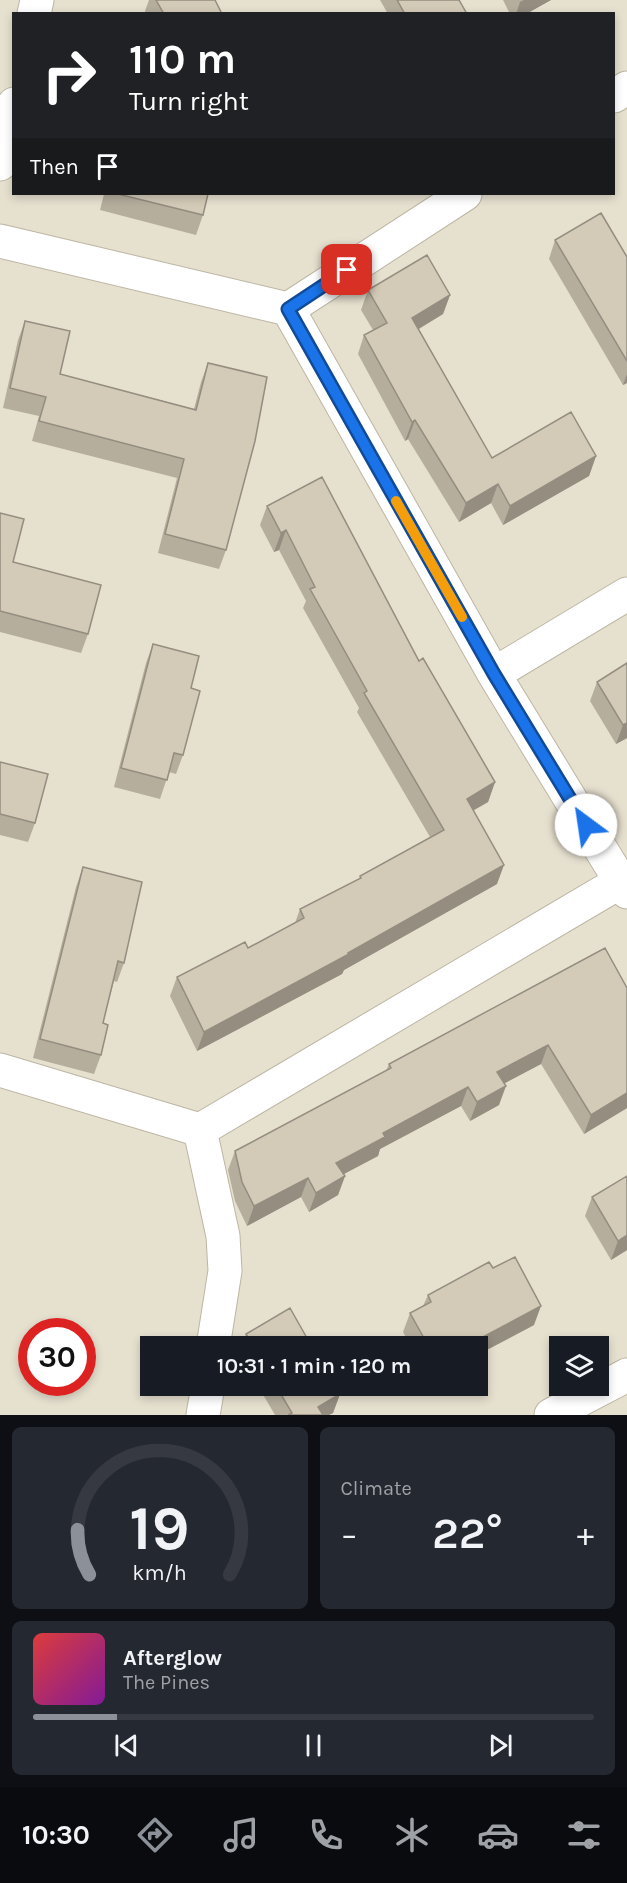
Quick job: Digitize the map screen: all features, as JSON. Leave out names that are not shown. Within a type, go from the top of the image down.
[{"type":"street","points":[[0,160],[12,112]]},
{"type":"street","points":[[0,241],[288,309],[463,195]]},
{"type":"street","points":[[0,1070],[200,1130],[624,887],[494,674],[288,309]]},
{"type":"street","points":[[494,674],[627,594]]},
{"type":"street","points":[[200,1130],[223,1236],[225,1271],[215,1336]]},
{"type":"street","points":[[551,1415],[627,1375]]},
{"type":"street","points":[[203,1415],[206,1396]]},
{"type":"shaded area","points":[[0,0],[627,0],[627,1415],[0,1415]]},
{"type":"building","points":[[156,0],[215,0],[221,12],[163,12]]},
{"type":"building","points":[[397,0],[459,0],[466,12],[404,12]]},
{"type":"building","points":[[122,195],[208,195],[203,215]]},
{"type":"building","points":[[601,213],[627,257],[627,361],[555,240]]},
{"type":"building","points":[[427,255],[450,295],[412,318],[492,458],[571,412],[596,456],[510,506],[498,484],[466,503],[415,420],[412,422],[364,335],[387,323],[368,290]]},
{"type":"building","points":[[25,321],[70,331],[60,374],[196,410],[208,363],[267,377],[255,441],[226,550],[165,534],[184,459],[39,421],[46,397],[10,388]]},
{"type":"building","points":[[322,477],[419,661],[423,658],[495,782],[467,799],[504,865],[349,954],[204,1032],[177,977],[245,942],[248,948],[304,918],[300,909],[361,878],[360,876],[444,830],[364,693],[367,691],[310,589],[315,587],[286,530],[281,533],[267,506]]},
{"type":"building","points":[[0,513],[24,519],[13,562],[101,585],[88,634],[0,611]]},
{"type":"building","points":[[153,644],[199,656],[191,688],[200,691],[183,755],[174,753],[167,780],[121,768]]},
{"type":"building","points":[[627,663],[627,723],[623,725],[597,682]]},
{"type":"building","points":[[0,762],[48,774],[35,823],[0,814]]},
{"type":"building","points":[[83,867],[142,882],[124,963],[118,961],[103,1023],[108,1025],[101,1055],[40,1039]]},
{"type":"building","points":[[605,948],[627,988],[627,1093],[591,1115],[548,1045],[497,1072],[506,1086],[477,1102],[468,1087],[383,1133],[385,1137],[336,1163],[345,1176],[316,1193],[308,1178],[254,1206],[242,1182],[235,1151],[391,1068],[389,1064]]},
{"type":"building","points":[[627,1176],[627,1235],[618,1241],[592,1197]]},
{"type":"building","points":[[515,1257],[541,1306],[485,1336],[423,1336],[410,1313],[431,1302],[428,1295],[489,1262],[493,1268]]},
{"type":"building","points":[[290,1308],[306,1336],[247,1336],[246,1334]]},
{"type":"building","points":[[282,1396],[337,1396],[318,1407],[323,1415],[288,1415],[292,1413]]},
{"type":"slow traffic","points":[[396,501],[462,617]]},
{"type":"route","points":[[347,270],[288,309],[494,674],[586,825]]}]
